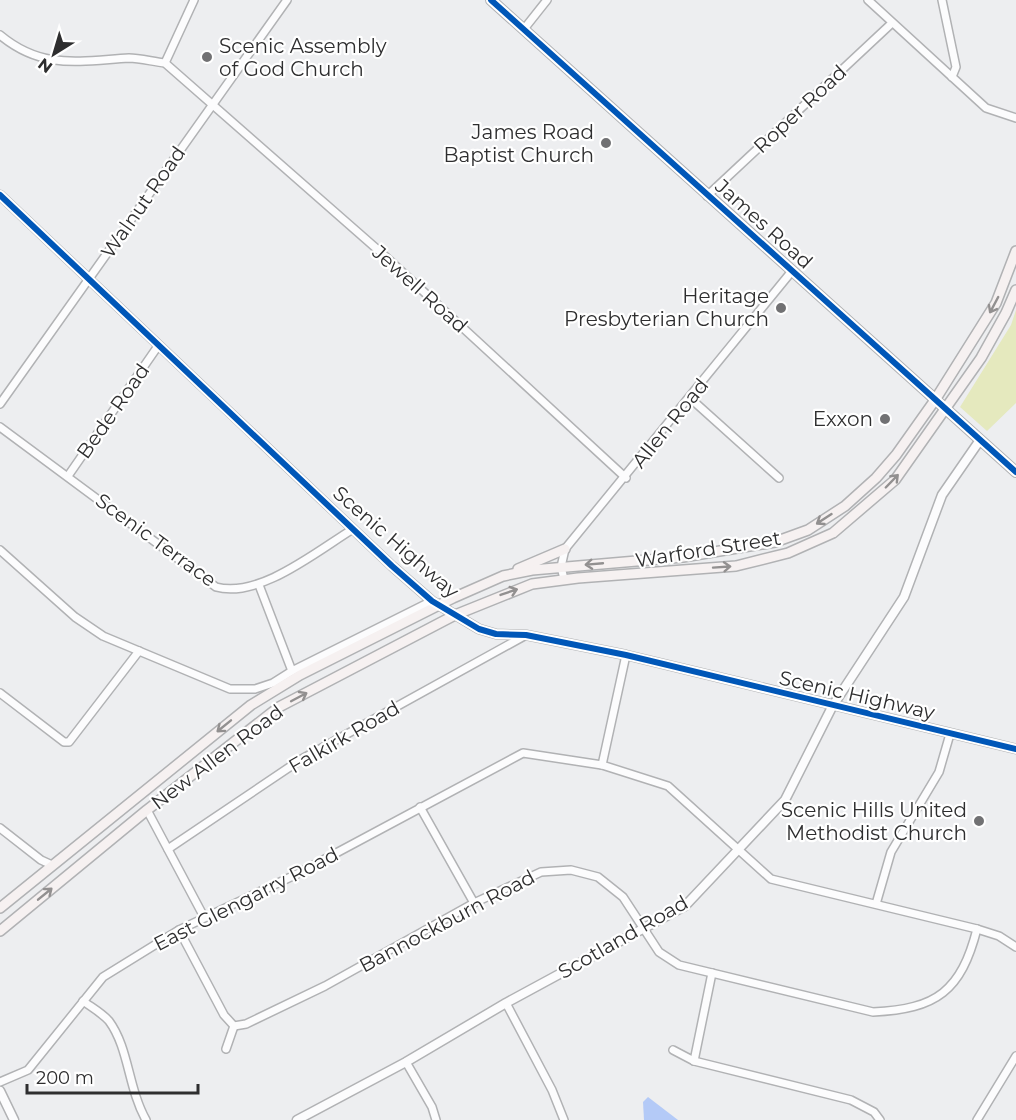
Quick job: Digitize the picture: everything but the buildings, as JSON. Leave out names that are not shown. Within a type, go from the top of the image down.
[{"type":"main road","name":"James Road","points":[[491,0],[1016,472]]},
{"type":"main road","name":"Warford Street","points":[[436,603],[503,576],[561,567],[683,557],[775,542],[808,530],[845,506],[876,478],[935,400],[996,303],[1016,251]]},
{"type":"main road","name":"Warford Street","points":[[455,615],[532,584],[564,579],[736,566],[788,553],[833,533],[895,480],[981,358],[1016,290]]},
{"type":"main road","points":[[503,576],[565,549]]},
{"type":"main road","name":"New Allen Road","points":[[0,909],[251,705],[300,675],[436,603]]},
{"type":"main road","name":"New Allen Road","points":[[0,931],[147,810],[279,707],[455,615]]},
{"type":"street","points":[[0,35],[40,58],[69,63],[131,58],[165,63],[194,0]]},
{"type":"street","name":"Walnut Road","points":[[0,404],[213,102],[288,0]]},
{"type":"street","points":[[524,29],[547,0]]},
{"type":"street","points":[[868,0],[986,108],[1016,117]]},
{"type":"street","points":[[942,0],[956,67],[952,77]]},
{"type":"street","name":"Roper Road","points":[[707,196],[892,22]]},
{"type":"street","name":"Jewell Road","points":[[165,63],[213,102],[626,478]]},
{"type":"street","name":"Scenic Highway","points":[[0,195],[353,529],[436,603],[479,629],[495,634],[526,635],[626,656],[832,707],[1016,749]]},
{"type":"street","name":"Allen Road","points":[[564,579],[561,567],[565,549],[626,478],[792,271]]},
{"type":"street","name":"Bede Road","points":[[69,476],[159,346]]},
{"type":"street","points":[[690,398],[779,478]]},
{"type":"street","name":"Scenic Terrace","points":[[0,427],[216,587],[228,590],[259,585],[353,529]]},
{"type":"street","name":"Scotland Road","points":[[297,1120],[406,1062],[506,1004],[685,906],[785,800],[832,707],[904,597],[942,495],[980,440]]},
{"type":"street","points":[[0,550],[75,617],[103,636],[230,689],[255,690],[273,683],[292,670],[436,603]]},
{"type":"street","points":[[259,585],[292,670]]},
{"type":"street","name":"Falkirk Road","points":[[168,849],[300,760],[526,635]]},
{"type":"street","points":[[0,693],[64,742],[69,742],[140,651]]},
{"type":"street","points":[[626,656],[602,765],[668,786],[741,849],[771,879],[977,929],[999,936],[1016,947]]},
{"type":"street","points":[[876,904],[891,852],[939,772],[950,734]]},
{"type":"street","name":"East Glengarry Road","points":[[0,1082],[28,1070],[103,977],[178,930],[297,874],[524,753],[602,765]]},
{"type":"street","points":[[420,807],[474,903]]},
{"type":"street","points":[[147,810],[204,917]]},
{"type":"street","points":[[0,828],[41,860],[52,865]]},
{"type":"street","name":"Bannockburn Road","points":[[234,1026],[246,1024],[326,986],[474,903],[541,872],[571,870],[598,877],[623,897],[659,952],[679,965],[873,1012],[899,1011],[929,1003],[952,986],[970,958],[977,929]]},
{"type":"street","points":[[178,930],[224,1015],[234,1026],[225,1049]]},
{"type":"street","points":[[693,1061],[712,973]]},
{"type":"street","points":[[83,1000],[107,1019],[119,1038],[135,1101],[146,1120]]},
{"type":"street","points":[[506,1004],[552,1090],[564,1120]]},
{"type":"street","points":[[673,1050],[693,1061],[851,1100],[874,1112],[880,1120]]},
{"type":"street","points":[[977,1120],[1016,1056]]},
{"type":"street","points":[[406,1062],[432,1107],[436,1120]]},
{"type":"street","points":[[0,1090],[14,1120]]},
{"type":"green space","points":[[1016,310],[1016,403],[987,431],[960,407],[1011,325]]},
{"type":"water","points":[[648,1097],[678,1120],[644,1120],[643,1102]]},
{"type":"cycle path","points":[[491,0],[1016,472]]},
{"type":"cycle path","points":[[0,195],[392,566],[432,601],[479,629],[496,634],[526,635],[626,655],[1016,749]]},
{"type":"place","name":"Scenic Assembly of God Church","points":[[207,57]]},
{"type":"place","name":"James Road Baptist Church","points":[[606,143]]},
{"type":"place","name":"Heritage Presbyterian Church","points":[[781,308]]},
{"type":"place","name":"Exxon","points":[[885,419]]},
{"type":"place","name":"Scenic Hills United Methodist Church","points":[[979,821]]}]
